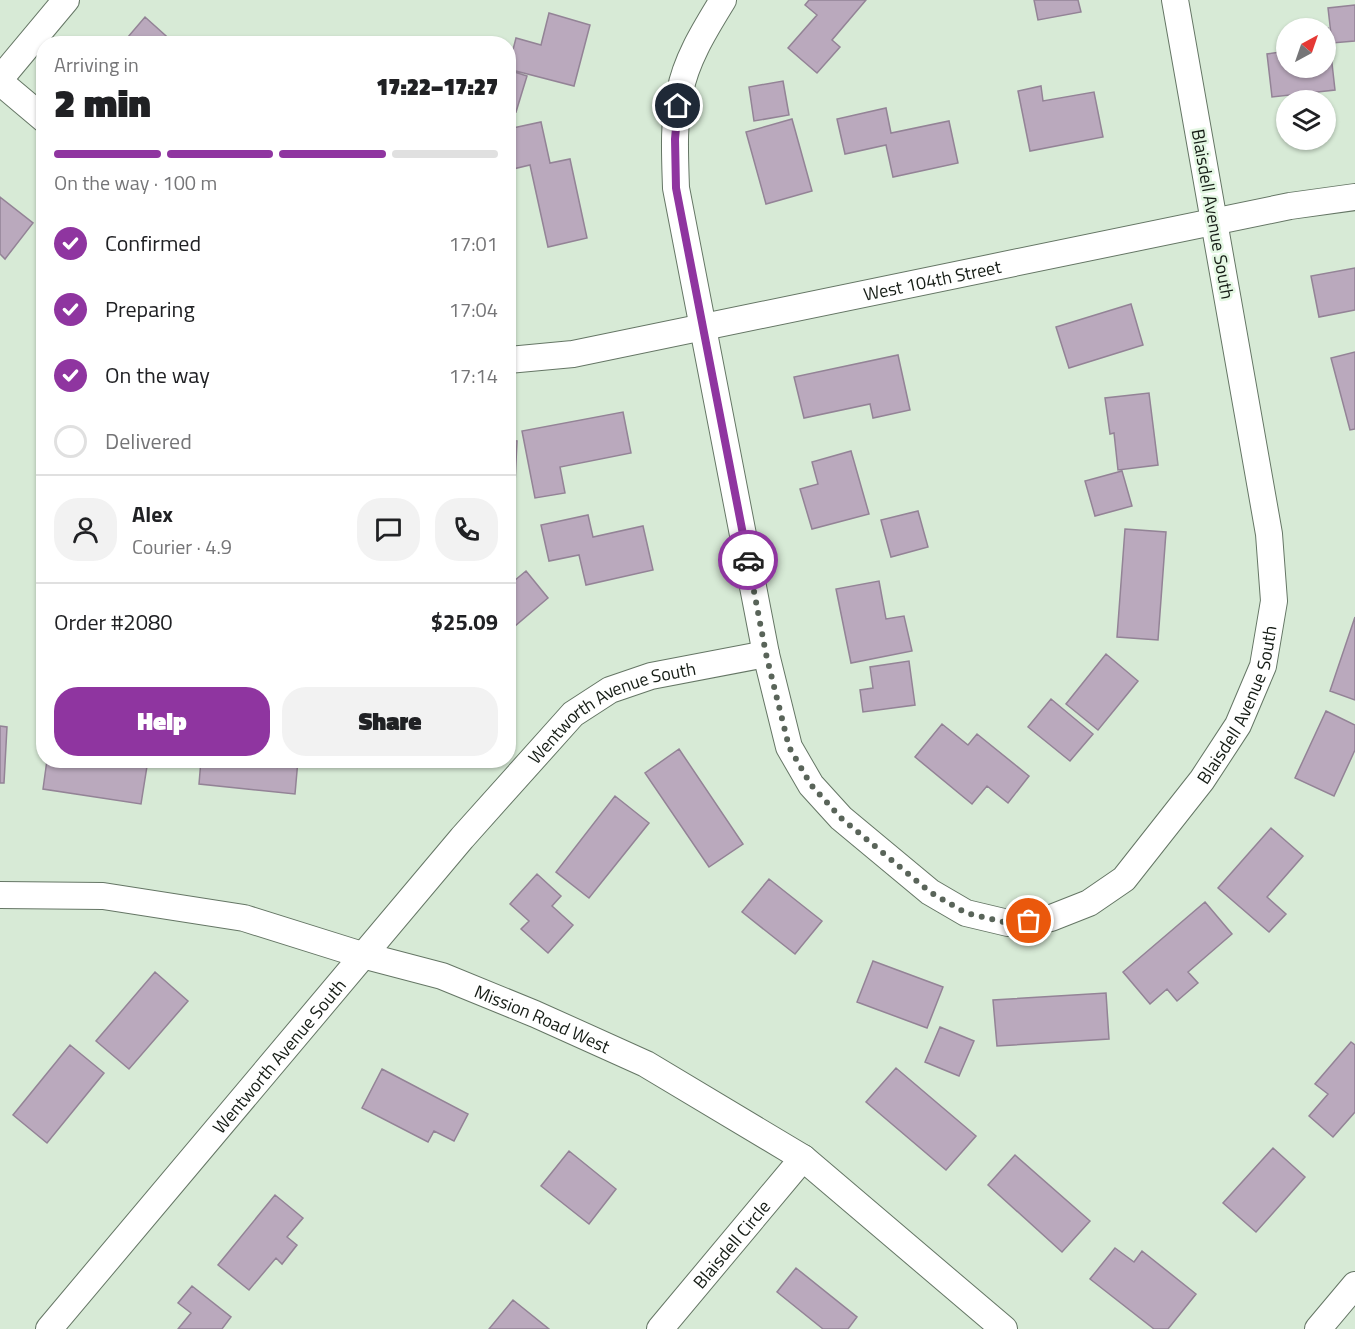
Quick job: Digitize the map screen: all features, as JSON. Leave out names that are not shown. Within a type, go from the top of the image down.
[{"type":"street","points":[[36,36],[66,0]]},
{"type":"street","points":[[723,0],[697,44],[680,90],[675,139],[676,188],[766,654]]},
{"type":"street","name":"Blaisdell Avenue South","points":[[766,654],[789,747],[811,785],[841,818],[930,892],[966,913],[1008,923],[1051,918],[1089,903],[1124,879],[1202,780],[1238,725],[1263,666],[1274,601],[1269,534],[1175,0]]},
{"type":"street","points":[[36,36],[0,80],[36,112]]},
{"type":"street","name":"West 104th Street","points":[[516,359],[573,354],[1290,206],[1355,197]]},
{"type":"street","name":"Wentworth Avenue South","points":[[49,1329],[362,955],[462,838],[573,714],[610,690],[651,676],[766,654]]},
{"type":"street","name":"Mission Road West","points":[[0,895],[103,896],[244,918],[362,955],[442,976],[646,1064],[803,1158],[1004,1329]]},
{"type":"street","name":"Blaisdell Circle","points":[[660,1329],[803,1158]]},
{"type":"street","points":[[1318,1329],[1355,1285]]},
{"type":"building","points":[[809,0],[866,0],[832,40],[840,47],[817,73],[788,48],[817,15],[805,5]]},
{"type":"building","points":[[1034,0],[1078,0],[1081,12],[1038,20]]},
{"type":"building","points":[[1355,5],[1355,41],[1336,43],[1336,18],[1329,18],[1328,8]]},
{"type":"building","points":[[549,13],[590,25],[574,86],[516,71],[516,38],[541,45]]},
{"type":"building","points":[[145,17],[166,36],[129,36]]},
{"type":"building","points":[[1276,53],[1276,78],[1334,78],[1335,90],[1276,90],[1276,97],[1272,97],[1267,54]]},
{"type":"building","points":[[516,73],[527,76],[516,112]]},
{"type":"building","points":[[783,81],[789,115],[754,121],[749,87]]},
{"type":"building","points":[[1041,86],[1043,101],[1094,92],[1103,137],[1030,151],[1018,91]]},
{"type":"building","points":[[886,108],[891,133],[949,121],[958,163],[893,177],[886,145],[845,154],[837,119]]},
{"type":"building","points":[[792,119],[812,191],[766,204],[746,132]]},
{"type":"building","points":[[541,122],[550,163],[570,159],[587,238],[548,247],[530,165],[516,168],[516,127]]},
{"type":"building","points":[[0,197],[33,223],[5,259],[0,254]]},
{"type":"building","points":[[1355,268],[1355,310],[1319,317],[1311,276]]},
{"type":"building","points":[[1131,304],[1143,345],[1069,368],[1056,327]]},
{"type":"building","points":[[1355,352],[1355,429],[1350,430],[1331,358]]},
{"type":"building","points":[[898,355],[910,410],[873,418],[870,404],[804,418],[794,377]]},
{"type":"building","points":[[1149,393],[1158,465],[1118,470],[1114,433],[1110,434],[1105,398]]},
{"type":"building","points":[[623,412],[631,453],[560,467],[565,493],[535,498],[522,431]]},
{"type":"building","points":[[851,451],[869,514],[812,529],[800,489],[818,484],[812,462]]},
{"type":"building","points":[[1122,471],[1132,506],[1095,516],[1085,481]]},
{"type":"building","points":[[918,511],[928,547],[891,557],[881,520]]},
{"type":"building","points":[[588,515],[593,537],[643,526],[653,570],[586,585],[579,555],[549,561],[541,525]]},
{"type":"building","points":[[1125,529],[1166,532],[1158,640],[1117,637]]},
{"type":"building","points":[[526,571],[548,598],[516,625],[516,579]]},
{"type":"building","points":[[879,581],[886,619],[904,616],[912,651],[851,663],[836,589]]},
{"type":"building","points":[[1355,617],[1355,700],[1330,691]]},
{"type":"building","points":[[1106,654],[1138,681],[1098,730],[1066,704]]},
{"type":"building","points":[[909,661],[915,705],[863,712],[860,690],[873,688],[870,667]]},
{"type":"building","points":[[1051,699],[1093,734],[1070,761],[1028,727]]},
{"type":"building","points":[[1326,711],[1355,725],[1355,750],[1334,796],[1295,778]]},
{"type":"building","points":[[942,724],[968,745],[977,734],[1029,776],[1008,803],[987,786],[972,804],[915,757]]},
{"type":"building","points":[[0,726],[7,727],[4,783],[0,783]]},
{"type":"building","points":[[679,749],[743,844],[709,867],[645,773]]},
{"type":"building","points":[[46,768],[147,768],[141,804],[43,789]]},
{"type":"building","points":[[200,768],[297,768],[295,794],[199,784]]},
{"type":"building","points":[[615,796],[649,823],[589,898],[556,872]]},
{"type":"building","points":[[1271,828],[1303,856],[1267,897],[1286,914],[1269,932],[1218,888]]},
{"type":"building","points":[[537,874],[561,896],[552,906],[573,925],[548,953],[521,929],[529,921],[510,904]]},
{"type":"building","points":[[769,879],[822,921],[795,954],[742,912]]},
{"type":"building","points":[[1205,902],[1232,934],[1188,972],[1198,983],[1177,1001],[1167,989],[1150,1004],[1123,972]]},
{"type":"building","points":[[873,961],[943,987],[927,1028],[857,1002]]},
{"type":"building","points":[[155,972],[188,1001],[129,1069],[96,1041]]},
{"type":"building","points":[[1106,993],[1109,1039],[997,1046],[993,1000]]},
{"type":"building","points":[[940,1027],[974,1041],[959,1076],[925,1062]]},
{"type":"building","points":[[1351,1042],[1355,1045],[1355,1112],[1333,1137],[1309,1116],[1328,1094],[1315,1084]]},
{"type":"building","points":[[70,1045],[104,1073],[47,1143],[13,1115]]},
{"type":"building","points":[[896,1068],[976,1136],[946,1170],[866,1102]]},
{"type":"building","points":[[382,1069],[468,1114],[454,1141],[434,1131],[428,1142],[362,1108]]},
{"type":"building","points":[[1273,1148],[1305,1177],[1256,1232],[1223,1203]]},
{"type":"building","points":[[569,1151],[616,1189],[589,1224],[541,1186]]},
{"type":"building","points":[[1015,1155],[1090,1221],[1062,1252],[988,1185]]},
{"type":"building","points":[[275,1195],[303,1218],[287,1237],[297,1245],[282,1264],[276,1258],[249,1290],[218,1265]]},
{"type":"building","points":[[1115,1248],[1134,1262],[1142,1251],[1196,1294],[1168,1329],[1154,1329],[1090,1279]]},
{"type":"building","points":[[796,1268],[857,1317],[848,1329],[823,1329],[777,1292]]},
{"type":"building","points":[[192,1286],[231,1317],[222,1329],[178,1329],[191,1313],[178,1303]]},
{"type":"building","points":[[513,1300],[549,1329],[489,1329]]},
{"type":"way so far","points":[[748,560],[766,654],[789,747],[811,785],[841,818],[930,892],[966,913],[1008,923],[1029,921]]},
{"type":"route","points":[[678,106],[675,139],[676,188],[748,560]]}]
